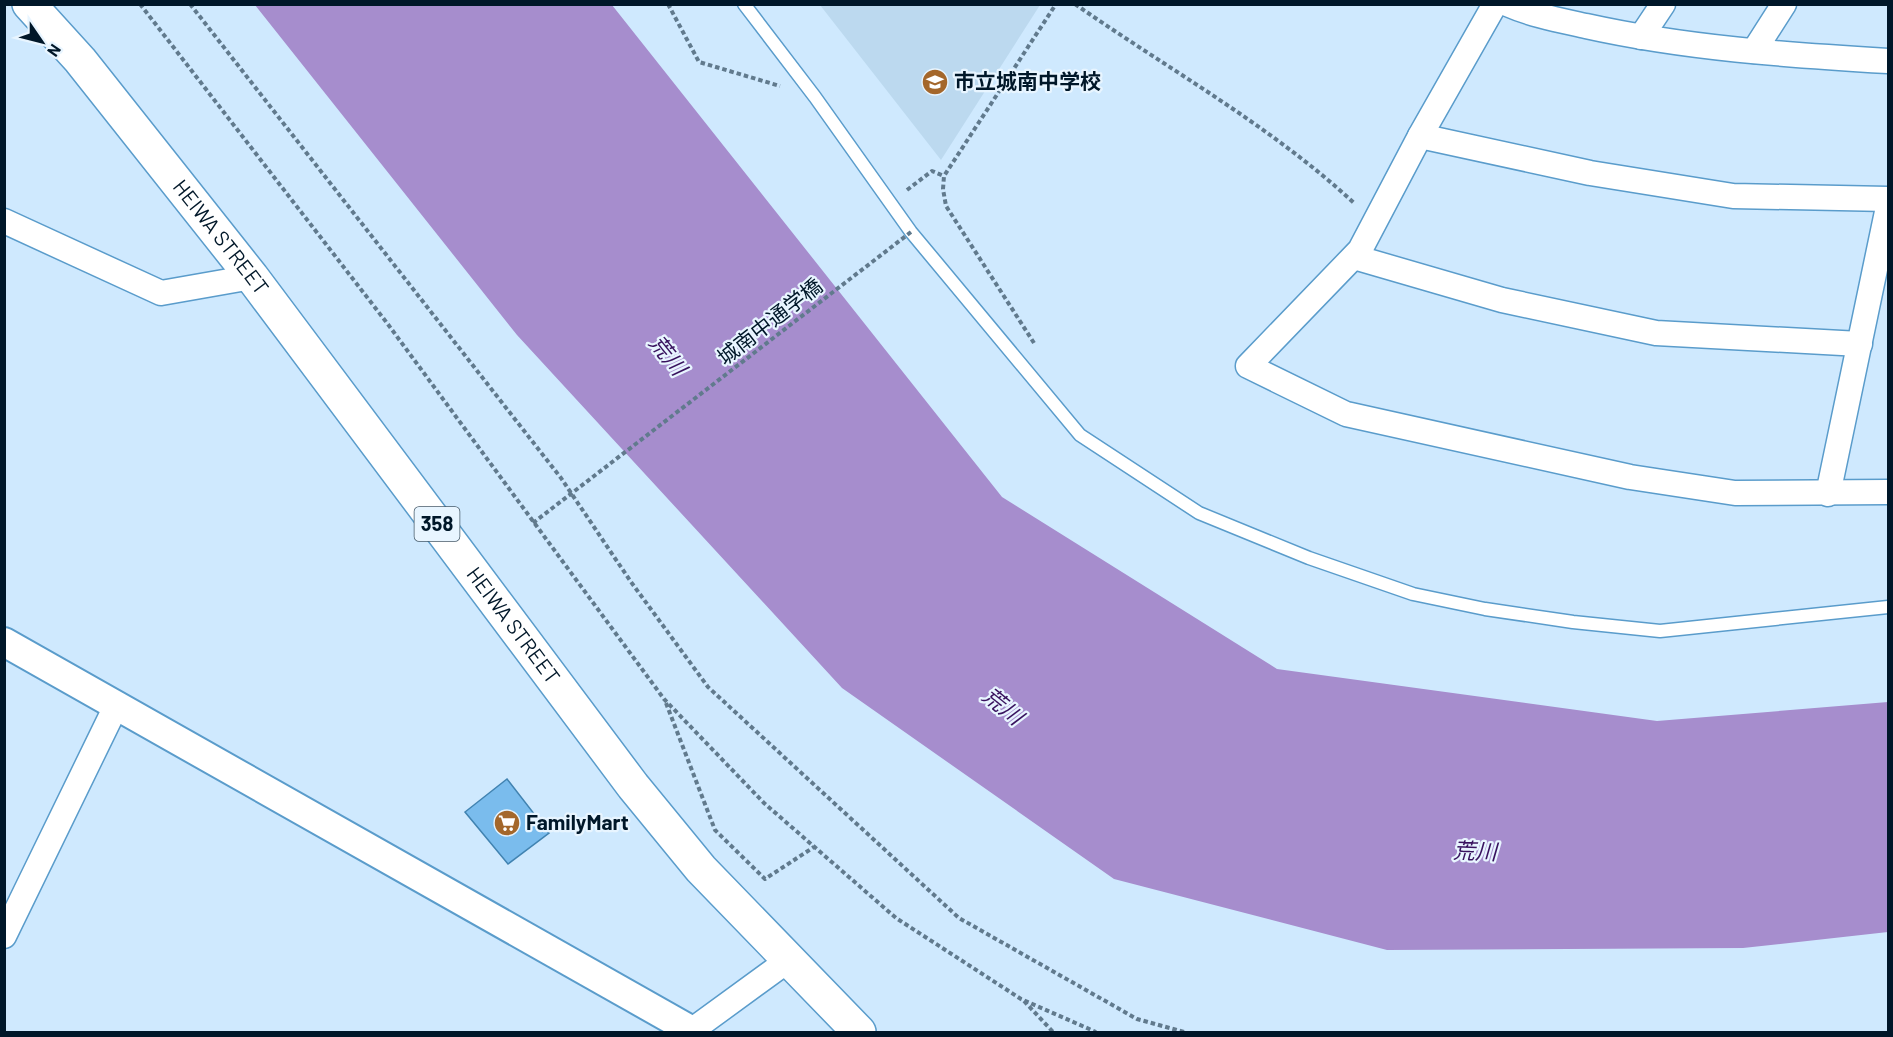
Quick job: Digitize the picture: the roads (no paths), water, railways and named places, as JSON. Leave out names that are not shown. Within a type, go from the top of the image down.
[{"type":"highway","name":"HEIWA STREET","points":[[29,4],[94,77],[252,277],[633,786],[701,869],[787,961],[859,1032]]},
{"type":"street","points":[[1496,4],[1420,136],[1360,250],[1248,366],[1346,414],[1619,475],[1736,493],[1888,492]]},
{"type":"street","points":[[1507,4],[1526,12],[1641,37],[1754,51],[1888,61]]},
{"type":"street","points":[[1641,37],[1663,4]]},
{"type":"street","points":[[1754,51],[1784,4]]},
{"type":"street","points":[[1420,136],[1590,172],[1733,196],[1888,199]]},
{"type":"street","points":[[1828,494],[1888,207]]},
{"type":"street","points":[[4,221],[162,293],[252,277]]},
{"type":"street","points":[[1354,257],[1502,300],[1656,333],[1860,344]]},
{"type":"street","points":[[4,642],[692,1032],[787,961]]},
{"type":"street","points":[[4,936],[117,704]]},
{"type":"lane","points":[[744,4],[815,97],[911,232],[1080,435],[1199,513],[1309,558],[1413,594],[1485,609],[1660,631],[1888,607]]},
{"type":"water","name":"荒川","points":[[255,5],[612,5],[1002,497],[1277,669],[1657,721],[1888,702],[1888,932],[1743,948],[1387,950],[1114,879],[842,688],[517,335]]},
{"type":"place","name":"市立城南中学校","points":[[935,82]]},
{"type":"place","name":"FamilyMart","points":[[507,823]]}]
